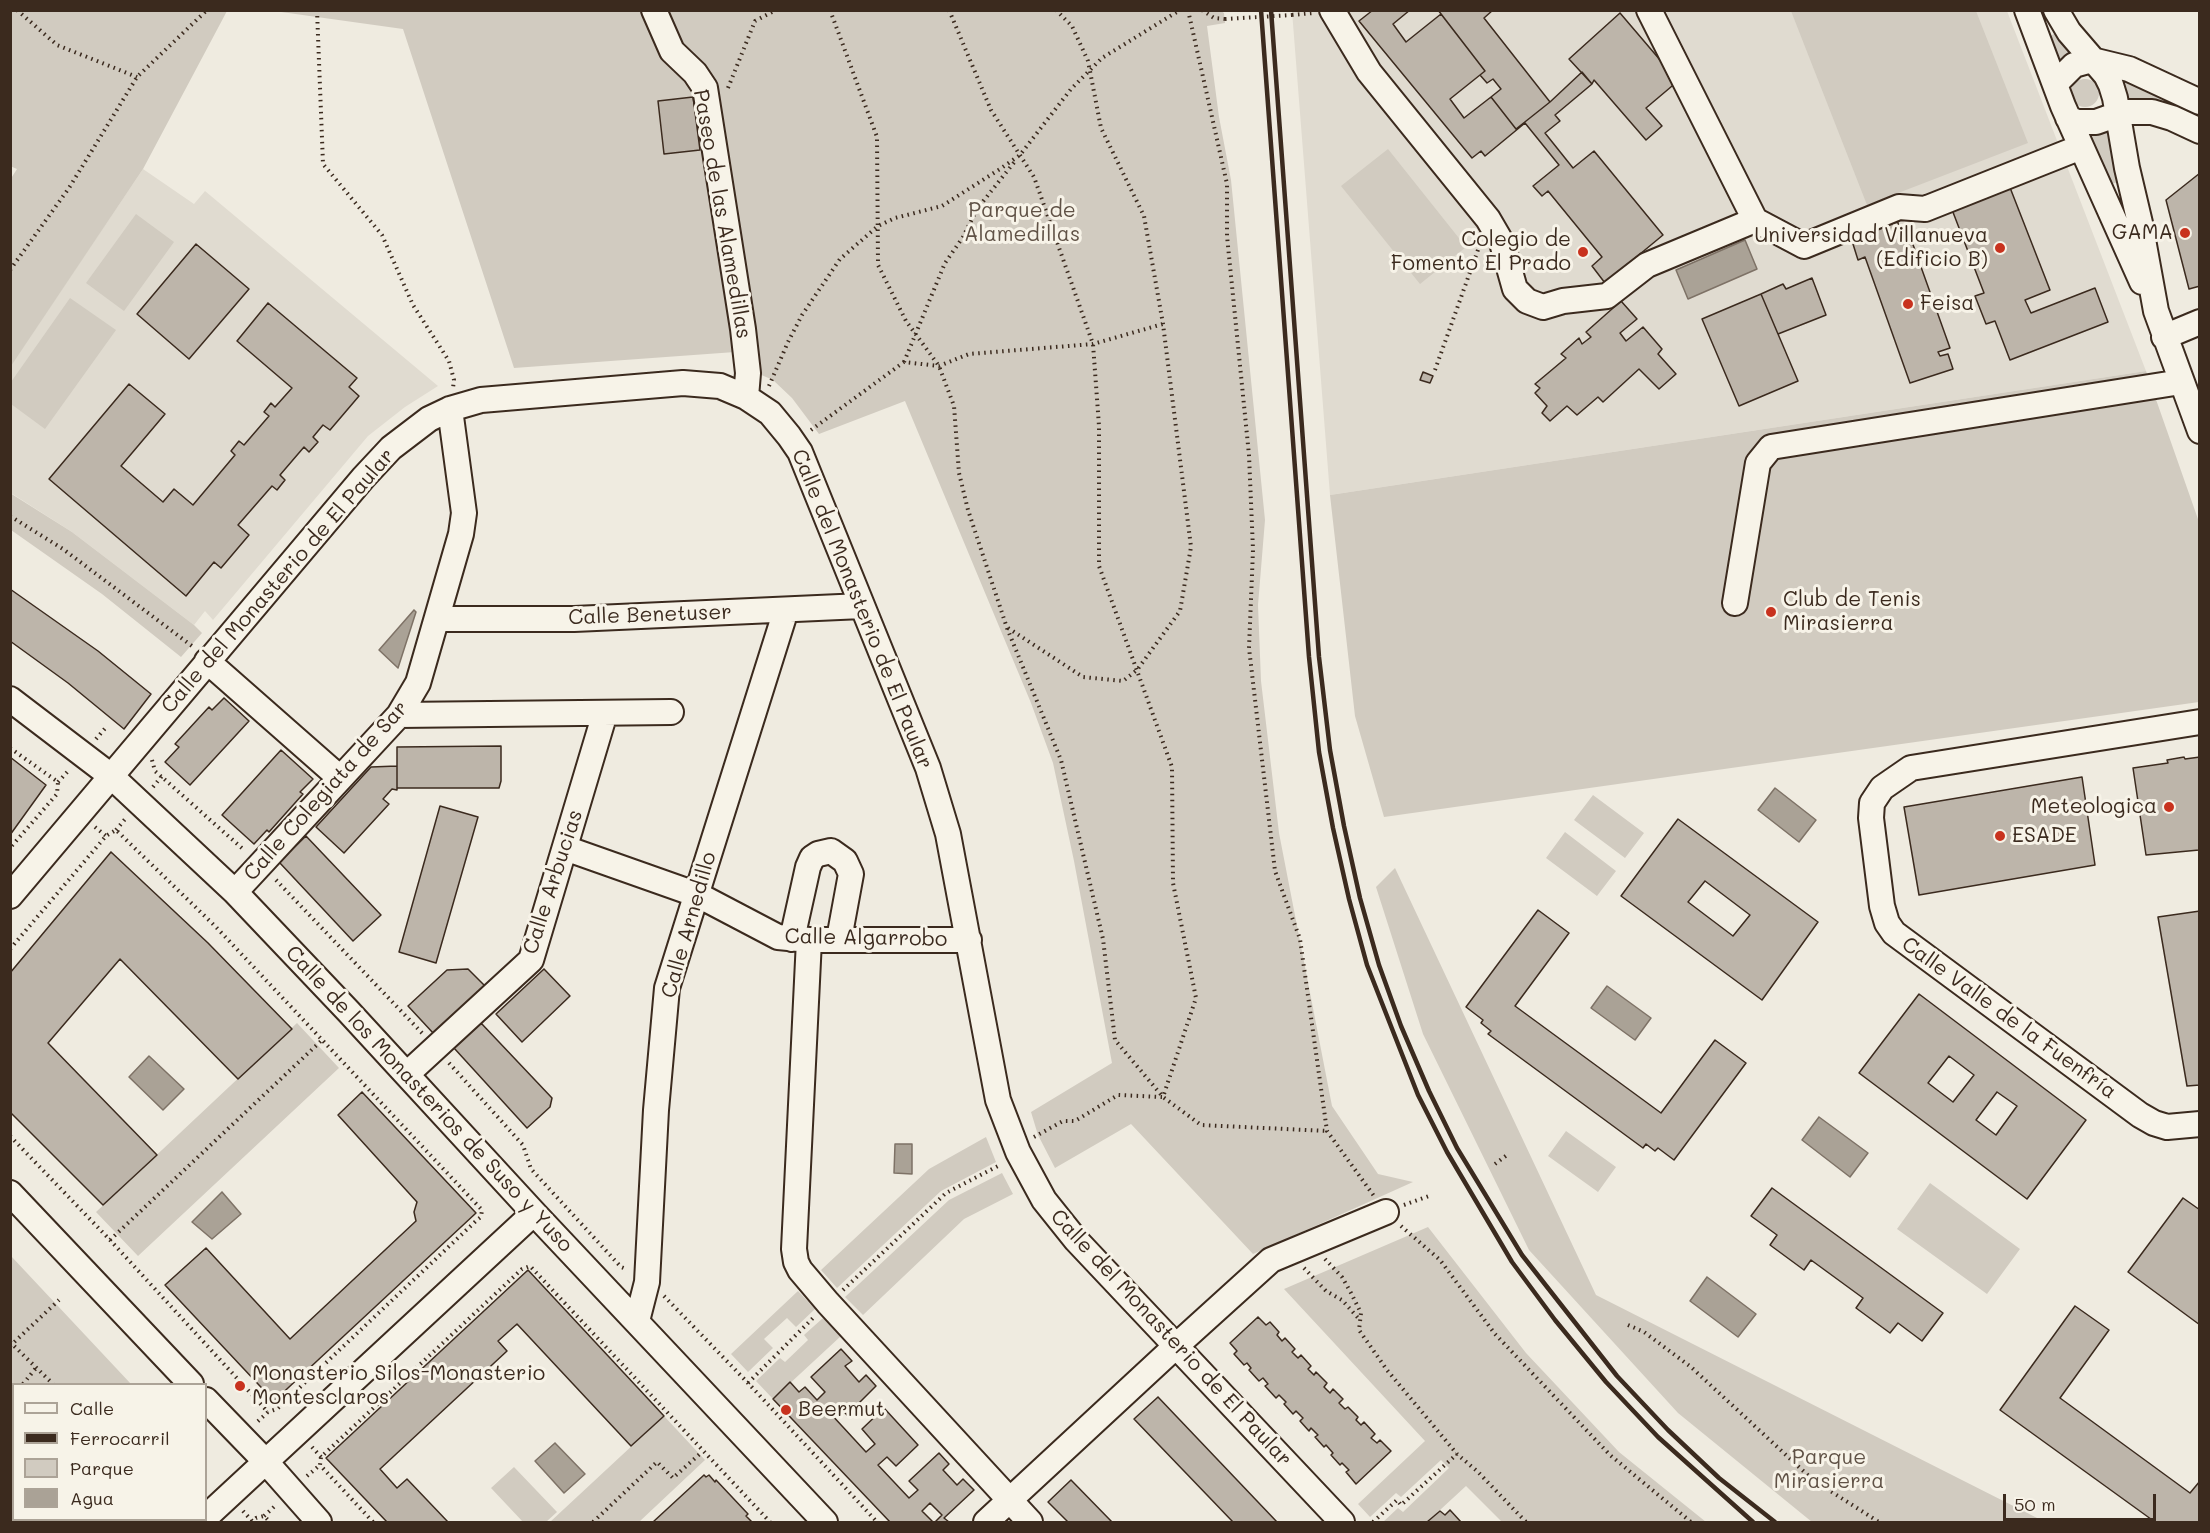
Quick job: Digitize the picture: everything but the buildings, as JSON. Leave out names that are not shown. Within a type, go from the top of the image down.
[{"type":"street","name":"Paseo de las Alamedillas","points":[[654,10],[672,51],[695,73],[705,88],[743,329],[748,373],[746,397]]},
{"type":"street","points":[[1649,10],[1755,220],[1804,246],[1899,207],[1925,209],[2081,147]]},
{"type":"street","points":[[2027,10],[2068,118],[2156,311]]},
{"type":"street","points":[[2056,10],[2069,32],[2106,75],[2111,85],[2156,311],[2199,431]]},
{"type":"street","points":[[1324,11],[1369,72],[1488,219],[1502,243],[1515,290],[1527,301],[1543,307],[1563,301],[1607,296],[1647,265],[1755,220]]},
{"type":"street","points":[[2055,84],[2074,66],[2092,60],[2129,69],[2199,102]]},
{"type":"street","points":[[2068,118],[2077,122],[2096,122],[2118,113],[2134,110],[2172,118],[2199,131]]},
{"type":"street","points":[[2164,337],[2199,322]]},
{"type":"street","points":[[1735,603],[1758,463],[1771,447],[2181,382]]},
{"type":"street","name":"Calle del Monasterio de El Paular","points":[[10,896],[363,478],[391,448],[429,419],[450,409],[481,400],[682,383],[720,386],[746,397],[771,413],[800,452],[928,768],[948,834],[998,1100],[1018,1152],[1044,1200],[1076,1240],[1342,1522]]},
{"type":"street","name":"Calle Colegiata de Sar","points":[[235,892],[399,715],[418,683],[461,534],[464,513],[450,409]]},
{"type":"street","name":"Calle Benetuser","points":[[437,619],[574,619],[862,606]]},
{"type":"street","name":"Calle Arnedillo","points":[[637,1321],[647,1282],[656,1110],[667,988],[786,610]]},
{"type":"street","points":[[207,662],[340,778]]},
{"type":"street","name":"Calle de los Monasterios de Suso y Yuso","points":[[10,699],[111,776],[235,892],[825,1522]]},
{"type":"street","points":[[399,715],[671,712]]},
{"type":"street","name":"Calle Arbucias","points":[[407,1074],[531,960],[605,713]]},
{"type":"street","name":"Calle Valle de la Fuenfría","points":[[2199,722],[1911,768],[1882,788],[1872,803],[1871,818],[1882,906],[1887,924],[1894,933],[2140,1115],[2167,1127],[2199,1124]]},
{"type":"street","name":"Calle Algarrobo","points":[[565,848],[698,895],[778,937],[801,940],[969,940]]},
{"type":"street","points":[[839,939],[851,874],[845,861],[831,852],[818,854],[812,858],[808,867],[801,940],[794,1248],[796,1262],[828,1304],[1030,1522]]},
{"type":"street","points":[[10,1193],[190,1383]]},
{"type":"street","points":[[986,1522],[1271,1260],[1386,1212]]},
{"type":"street","points":[[207,1516],[534,1213]]},
{"type":"street","points":[[207,1402],[266,1462],[319,1522]]},
{"type":"path","points":[[17,10],[57,45],[137,77]]},
{"type":"path","points":[[10,270],[69,188],[137,77],[207,10]]},
{"type":"path","points":[[317,10],[322,164],[382,234],[413,305],[449,362],[454,380],[450,409]]},
{"type":"path","points":[[725,93],[755,21],[776,10]]},
{"type":"path","points":[[830,10],[877,137],[879,265],[906,321],[939,366],[954,406],[959,473],[968,510],[1007,628],[1061,760],[1103,939],[1115,1040],[1163,1097],[1201,1125],[1327,1131]]},
{"type":"path","points":[[949,10],[991,110],[1034,177],[1093,344],[1099,426],[1099,566],[1172,767],[1173,883],[1196,998],[1163,1097]]},
{"type":"path","points":[[1007,628],[1083,677],[1123,681],[1137,670],[1180,610],[1191,547],[1163,324],[1144,216],[1101,128],[1088,61],[1072,26],[1056,10]]},
{"type":"path","points":[[810,430],[904,362],[945,263],[963,237],[978,209],[1071,89],[1102,58],[1180,10]]},
{"type":"path","points":[[1188,10],[1227,184],[1227,236],[1249,455],[1253,550],[1249,648],[1275,871],[1300,939],[1327,1131],[1386,1212],[1440,1260],[1495,1334],[1610,1455],[1692,1522]]},
{"type":"path","points":[[1202,10],[1207,15],[1225,19],[1324,11]]},
{"type":"path","points":[[769,387],[802,315],[840,259],[878,226],[895,218],[942,206],[1020,155]]},
{"type":"path","points":[[1435,370],[1488,219]]},
{"type":"path","points":[[904,362],[939,366],[969,354],[1093,344],[1163,324]]},
{"type":"path","points":[[10,516],[63,549],[194,648],[207,662]]},
{"type":"path","points":[[10,748],[58,782],[57,794],[10,848]]},
{"type":"path","points":[[151,758],[155,771],[261,864],[435,1048],[523,1145],[531,1169],[621,1267],[659,1290],[877,1522]]},
{"type":"path","points":[[10,950],[106,836],[116,830],[216,927],[482,1210],[481,1216],[338,1351],[276,1409],[268,1412],[250,1428]]},
{"type":"path","points":[[110,1240],[321,1041]]},
{"type":"path","points":[[1034,1137],[1062,1121],[1075,1121],[1118,1095],[1163,1097]]},
{"type":"path","points":[[10,1136],[110,1240],[268,1412]]},
{"type":"path","points":[[1495,1164],[1507,1155]]},
{"type":"path","points":[[842,1291],[946,1193],[1000,1164]]},
{"type":"path","points":[[1301,1248],[1326,1292],[1342,1300],[1360,1320]]},
{"type":"path","points":[[1301,1248],[1342,1277],[1361,1313],[1359,1330],[1371,1349],[1457,1454],[1478,1472],[1526,1522]]},
{"type":"path","points":[[302,1481],[320,1465],[321,1457],[522,1269],[530,1266],[770,1522]]},
{"type":"path","points":[[52,1383],[11,1344],[59,1300]]},
{"type":"path","points":[[748,1383],[819,1313]]},
{"type":"path","points":[[1629,1325],[1644,1332],[1691,1367],[1813,1480],[1879,1522]]},
{"type":"path","points":[[24,1383],[36,1368]]},
{"type":"path","points":[[592,1522],[657,1462],[673,1478],[702,1452]]},
{"type":"path","points":[[1373,1522],[1397,1500],[1401,1505],[1457,1454]]},
{"type":"path","points":[[320,1465],[373,1522]]},
{"type":"path","points":[[251,1522],[264,1516],[279,1502]]},
{"type":"path","points":[[264,1516],[270,1522]]},
{"type":"shaded area","name":"Colegio de Fomento El Prado","points":[[1292,11],[2007,11],[2146,371],[1330,495]]},
{"type":"shaded area","points":[[143,169],[194,204],[205,191],[438,386],[405,407],[368,436],[213,620],[205,611],[194,625],[72,532],[11,493],[10,366]]},
{"type":"green space","points":[[11,10],[227,11],[143,169],[11,366],[10,180],[17,169],[10,166]]},
{"type":"green space","name":"Parque de Alamedillas","points":[[1220,10],[1224,13],[1225,23],[1207,26],[1219,117],[1231,180],[1265,520],[1258,605],[1261,681],[1279,833],[1332,1106],[1378,1174],[1413,1182],[1253,1254],[1131,1124],[1055,1168],[1038,1135],[1031,1112],[1112,1063],[1053,763],[1031,703],[905,401],[819,434],[792,398],[773,380],[736,364],[735,352],[514,368],[403,29],[274,11]]},
{"type":"green space","points":[[1791,11],[1976,11],[2028,143],[1867,205]]},
{"type":"green space","points":[[2058,31],[2072,51],[2059,62],[2045,40]]},
{"type":"green space","points":[[2119,76],[2168,96],[2163,105],[2129,103]]},
{"type":"green space","points":[[2085,79],[2095,83],[2099,93],[2095,103],[2085,107],[2075,103],[2071,93],[2075,83]]},
{"type":"green space","points":[[2109,126],[2123,181],[2107,185],[2087,135]]},
{"type":"green space","points":[[1388,149],[1466,247],[1420,284],[1341,186]]},
{"type":"green space","points":[[136,214],[174,242],[124,311],[86,283]]},
{"type":"green space","points":[[70,298],[116,330],[45,429],[11,404],[11,382]]},
{"type":"green space","name":"Club de Tenis Mirasierra","points":[[2146,371],[2199,522],[2199,702],[1384,817],[1355,716],[1330,495]]},
{"type":"green space","points":[[10,493],[72,532],[202,633],[181,657],[102,594],[11,530]]},
{"type":"green space","points":[[1593,795],[1644,833],[1625,858],[1574,820]]},
{"type":"green space","points":[[1565,832],[1616,871],[1597,896],[1546,858]]},
{"type":"green space","name":"Parque Mirasierra","points":[[1395,868],[1596,1295],[2045,1522],[1812,1522],[1678,1413],[1529,1250],[1423,1034],[1376,887]]},
{"type":"green space","points":[[297,1023],[339,1068],[138,1256],[96,1212]]},
{"type":"green space","points":[[1566,1131],[1616,1167],[1598,1192],[1548,1156]]},
{"type":"green space","points":[[986,1137],[996,1162],[941,1191],[837,1288],[821,1270],[929,1169]]},
{"type":"green space","points":[[1002,1173],[1013,1194],[964,1219],[863,1315],[845,1297],[949,1200]]},
{"type":"green space","points":[[1930,1183],[2020,1249],[1987,1294],[1897,1229]]},
{"type":"green space","points":[[1428,1227],[1526,1353],[1619,1452],[1706,1522],[1502,1522],[1466,1486],[1427,1522],[1383,1522],[1398,1508],[1403,1512],[1449,1468],[1441,1460],[1401,1497],[1396,1493],[1370,1517],[1358,1504],[1425,1441],[1284,1289]]},
{"type":"green space","points":[[11,1256],[130,1383],[12,1383],[11,1522]]},
{"type":"green space","points":[[798,1291],[815,1309],[796,1327],[787,1318],[764,1339],[773,1348],[748,1372],[731,1354]]},
{"type":"green space","points":[[823,1318],[841,1336],[773,1399],[756,1381],[780,1358],[785,1362],[808,1340],[804,1335]]},
{"type":"green space","points":[[664,1416],[705,1460],[639,1522],[550,1522]]},
{"type":"green space","points":[[514,1467],[557,1512],[546,1522],[523,1522],[491,1488]]},
{"type":"water","points":[[1745,240],[1757,269],[1688,299],[1676,270]]},
{"type":"water","points":[[414,610],[416,612],[398,668],[379,650]]},
{"type":"water","points":[[1775,788],[1816,820],[1799,842],[1758,810]]},
{"type":"water","points":[[1607,986],[1651,1018],[1635,1040],[1591,1008]]},
{"type":"water","points":[[149,1056],[184,1089],[163,1110],[129,1077]]},
{"type":"water","points":[[1819,1117],[1868,1153],[1850,1177],[1802,1140]]},
{"type":"water","points":[[895,1144],[912,1144],[912,1174],[894,1173]]},
{"type":"water","points":[[222,1192],[241,1214],[212,1239],[192,1222]]},
{"type":"water","points":[[1707,1277],[1756,1314],[1738,1337],[1690,1301]]},
{"type":"water","points":[[555,1443],[585,1474],[564,1493],[535,1461]]},
{"type":"railway","points":[[1261,10],[1309,657],[1319,752],[1333,828],[1367,965],[1418,1095],[1447,1152],[1512,1262],[1555,1320],[1606,1382],[1658,1437],[1753,1522]]},
{"type":"railway","points":[[1271,10],[1319,657],[1330,750],[1344,826],[1360,898],[1379,965],[1401,1026],[1457,1148],[1522,1255],[1617,1376],[1668,1430],[1719,1478],[1775,1522]]},
{"type":"place","name":"GAMA","points":[[2185,233]]},
{"type":"place","name":"Universidad Villanueva (Edificio B)","points":[[2000,248]]},
{"type":"place","name":"Colegio de Fomento El Prado","points":[[1583,252]]},
{"type":"place","name":"Feisa","points":[[1908,304]]},
{"type":"place","name":"Club de Tenis Mirasierra","points":[[1771,612]]},
{"type":"place","name":"Meteologica","points":[[2169,807]]},
{"type":"place","name":"ESADE","points":[[2000,836]]},
{"type":"place","name":"Monasterio Silos-Monasterio Montesclaros","points":[[240,1386]]},
{"type":"place","name":"Beermut","points":[[786,1410]]}]
